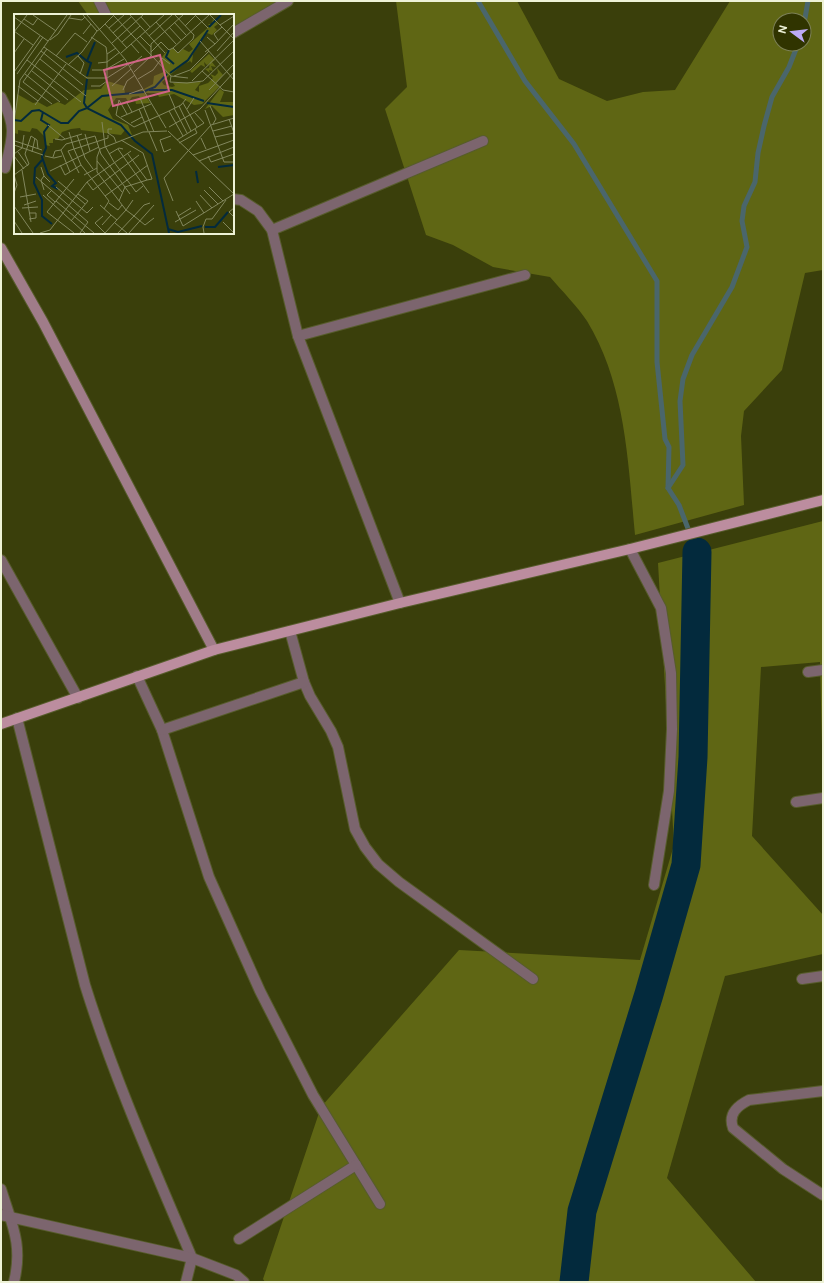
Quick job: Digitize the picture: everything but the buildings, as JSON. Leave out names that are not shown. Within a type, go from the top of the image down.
[{"type":"main road","points":[[1,724],[214,650],[630,549],[823,500]]},
{"type":"street","points":[[99,1],[106,14]]},
{"type":"street","points":[[234,32],[288,1]]},
{"type":"street","points":[[1,97],[11,115],[13,126],[12,139],[3,169]]},
{"type":"street","points":[[272,230],[483,141]]},
{"type":"street","points":[[3,169],[14,164]]},
{"type":"street","points":[[234,199],[241,200],[258,211],[272,230],[298,336],[400,604]]},
{"type":"street","points":[[1,248],[43,322],[214,650]]},
{"type":"street","points":[[298,336],[525,275]]},
{"type":"street","points":[[630,549],[661,608],[671,673],[672,729],[669,791],[654,884]]},
{"type":"street","points":[[1,560],[78,698]]},
{"type":"street","points":[[290,631],[304,682],[310,696],[331,731],[338,747],[355,829],[365,847],[378,864],[399,882],[533,979]]},
{"type":"street","points":[[808,672],[823,670]]},
{"type":"street","points":[[137,676],[162,730],[209,877],[260,991],[313,1095],[380,1204]]},
{"type":"street","points":[[162,730],[304,682]]},
{"type":"street","points":[[17,718],[85,985],[94,1014],[124,1097],[192,1258],[186,1282]]},
{"type":"street","points":[[796,802],[823,798]]},
{"type":"street","points":[[802,980],[823,976]]},
{"type":"street","points":[[823,1091],[750,1100],[741,1104],[733,1111],[731,1122],[733,1128],[783,1169],[823,1195]]},
{"type":"street","points":[[239,1239],[356,1165]]},
{"type":"street","points":[[1,1189],[5,1216],[16,1234],[18,1265],[14,1282]]},
{"type":"street","points":[[5,1216],[192,1258],[236,1275],[244,1282]]},
{"type":"green space","points":[[78,1],[288,1],[234,32],[234,14],[87,14]]},
{"type":"green space","points":[[396,1],[517,1],[559,79],[607,101],[643,92],[675,90],[730,1],[823,1],[823,270],[805,273],[782,370],[744,411],[741,436],[744,505],[635,535],[627,453],[617,398],[610,371],[600,346],[587,321],[550,277],[493,267],[453,245],[426,235],[385,109],[407,87]]},
{"type":"green space","points":[[823,521],[823,788],[820,662],[761,667],[752,836],[823,915],[823,954],[725,976],[667,1178],[756,1282],[265,1282],[263,1279],[321,1107],[459,950],[640,960],[674,845],[658,563]]},
{"type":"waterway","points":[[478,1],[525,81],[574,144],[657,281],[657,362],[665,439],[669,447],[668,488],[679,505],[697,552]]},
{"type":"waterway","points":[[806,12],[808,1]]},
{"type":"waterway","points":[[668,488],[683,465],[680,401],[683,379],[692,355],[732,287],[747,247],[742,221],[744,206],[755,182],[758,153],[772,97],[789,67],[795,52]]},
{"type":"waterway","points":[[574,1282],[582,1211],[649,994],[686,865],[693,757],[697,552]]}]
